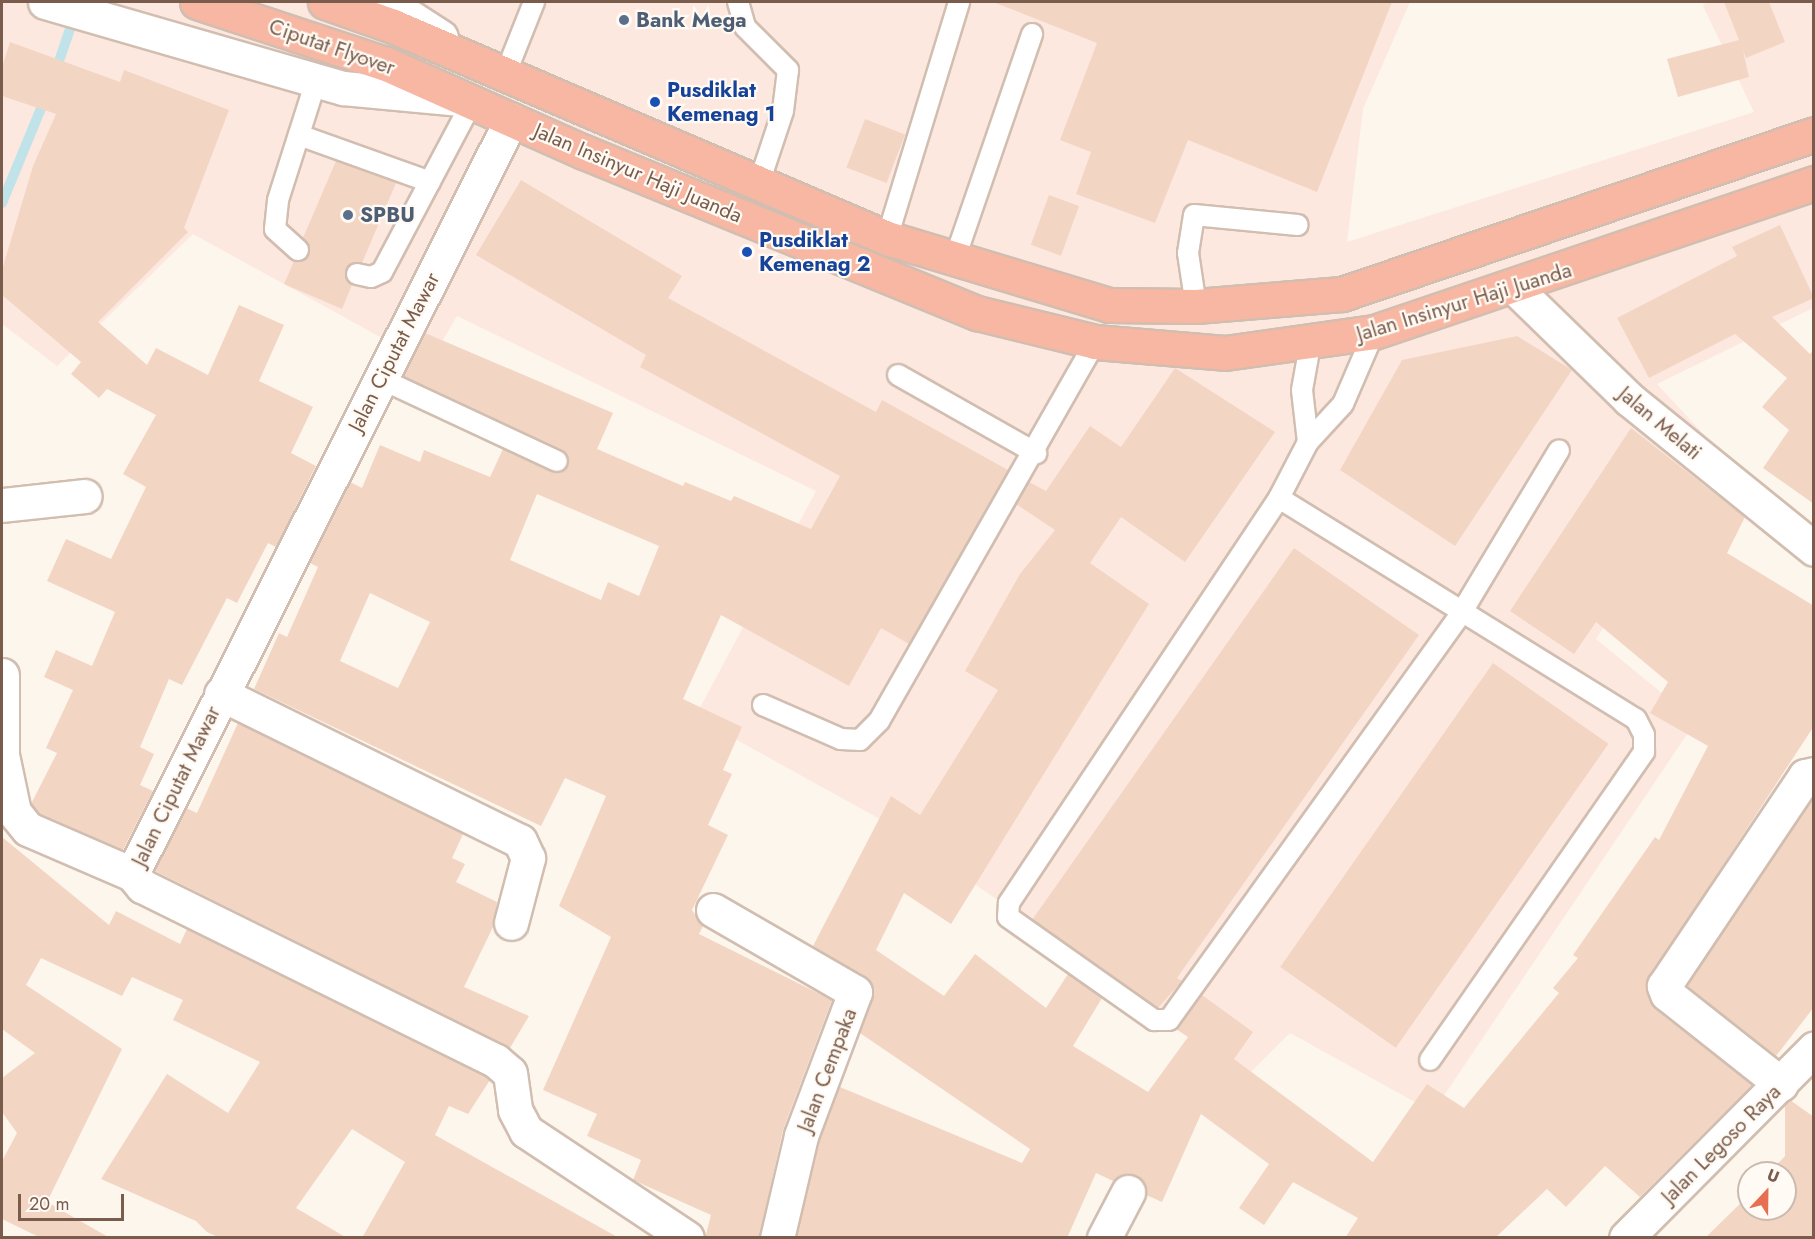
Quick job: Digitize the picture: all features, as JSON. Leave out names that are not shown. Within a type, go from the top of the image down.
[{"type":"highway","name":"Ciputat Flyover","points":[[197,2],[386,64],[469,101]]},
{"type":"highway","name":"Ciputat Flyover","points":[[325,2],[491,68]]},
{"type":"highway","name":"Jalan Insinyur Haji Juanda","points":[[491,68],[758,186],[887,238],[954,261],[1109,305],[1196,306],[1342,294],[1814,134]]},
{"type":"highway","name":"Jalan Insinyur Haji Juanda","points":[[469,101],[977,313],[1095,342],[1225,353],[1310,345],[1374,332],[1516,289],[1814,183]]},
{"type":"street","name":"Jalan Insinyur Haji Juanda","points":[[45,2],[343,88],[469,101]]},
{"type":"street","name":"Jalan Insinyur Haji Juanda","points":[[387,2],[491,68]]},
{"type":"street","name":"Jalan Ciputat Mawar","points":[[511,120],[132,874],[142,886],[496,1061],[510,1073],[515,1110],[526,1131],[687,1238]]},
{"type":"street","name":"Jalan Melati","points":[[1516,289],[1629,399],[1814,549]]},
{"type":"street","points":[[2,505],[85,496]]},
{"type":"street","points":[[2,675],[2,755],[14,812],[28,829],[132,874]]},
{"type":"street","points":[[221,694],[520,841],[528,858],[511,923]]},
{"type":"street","points":[[1781,1084],[1667,994],[1664,986],[1805,776],[1814,774]]},
{"type":"street","name":"Jalan Cempaka","points":[[713,910],[855,992],[801,1136],[777,1238]]},
{"type":"street","name":"Jalan Legoso Raya","points":[[1626,1238],[1814,1049]]},
{"type":"street","points":[[1104,1238],[1128,1192]]},
{"type":"lane","points":[[491,68],[534,2]]},
{"type":"lane","points":[[738,2],[745,27],[788,70],[783,111],[758,186]]},
{"type":"lane","points":[[887,238],[959,2]]},
{"type":"lane","points":[[954,261],[1032,34]]},
{"type":"lane","points":[[298,250],[275,229],[299,135],[316,81]]},
{"type":"lane","points":[[357,274],[382,272],[469,101]]},
{"type":"lane","points":[[299,135],[429,182]]},
{"type":"lane","points":[[1196,306],[1188,253],[1188,225],[1194,215],[1298,225]]},
{"type":"lane","points":[[1374,332],[1343,404],[1308,442],[1279,498],[1008,903],[1008,917],[1154,1020],[1169,1020],[1460,615],[1559,450]]},
{"type":"lane","points":[[763,705],[841,739],[860,740],[879,721],[1036,453],[1095,342]]},
{"type":"lane","points":[[1308,442],[1302,390],[1310,345]]},
{"type":"lane","points":[[898,375],[1036,453]]},
{"type":"lane","points":[[381,379],[557,461]]},
{"type":"lane","points":[[1279,498],[1460,615],[1636,719],[1644,752],[1430,1059]]},
{"type":"shaded area","points":[[2,2],[1410,2],[1363,109],[1347,242],[1754,112],[1703,6],[1706,2],[1813,2],[1813,308],[1657,384],[1720,452],[1596,639],[1696,721],[1433,1112],[1290,1033],[1250,1073],[878,818],[695,717],[816,491],[457,316],[429,364],[193,234],[57,366],[2,324]]},
{"type":"building","points":[[993,2],[1392,2],[1317,192],[1188,140],[1155,223],[1076,194],[1091,152],[1060,140],[1097,43]]},
{"type":"building","points":[[1724,2],[1769,2],[1785,42],[1746,58],[1743,51],[1749,77],[1678,97],[1667,59],[1739,40]]},
{"type":"building","points":[[10,42],[120,82],[124,70],[229,110],[184,228],[188,232],[98,322],[147,365],[156,348],[208,375],[239,305],[284,325],[259,381],[313,407],[291,453],[316,466],[276,547],[268,543],[237,603],[227,598],[182,685],[169,679],[140,747],[154,754],[140,785],[153,791],[123,850],[40,814],[31,804],[57,753],[46,748],[73,690],[44,677],[56,650],[92,666],[115,612],[47,581],[66,539],[111,559],[146,487],[123,474],[156,415],[107,389],[99,398],[71,374],[81,362],[2,295],[2,270],[33,166],[56,114],[2,96],[2,67]]},
{"type":"building","points":[[865,119],[905,134],[887,183],[846,168]]},
{"type":"building","name":"SPBU","points":[[336,161],[396,183],[362,263],[345,271],[352,285],[342,309],[284,284],[294,261],[310,253],[303,238]]},
{"type":"building","points":[[521,180],[682,276],[668,298],[876,412],[882,400],[1008,470],[909,644],[881,628],[849,686],[721,615],[683,699],[742,727],[723,770],[732,774],[708,825],[728,835],[692,910],[703,926],[699,934],[832,1000],[783,1130],[759,1238],[705,1238],[711,1215],[633,1180],[641,1160],[587,1136],[597,1114],[543,1090],[611,937],[559,906],[606,796],[565,778],[541,826],[254,689],[279,633],[287,637],[318,567],[310,563],[350,482],[362,488],[380,445],[420,462],[424,450],[490,477],[503,449],[552,472],[568,467],[562,450],[403,376],[425,333],[613,413],[597,449],[683,486],[685,482],[731,501],[734,496],[811,529],[840,476],[640,367],[646,355],[476,255]],"holes":[[[537,494],[659,546],[639,596],[608,582],[601,600],[510,560]],[[370,593],[430,622],[398,688],[340,661]]]},
{"type":"building","points":[[1049,195],[1079,206],[1061,256],[1031,245]]},
{"type":"building","points":[[1780,225],[1814,298],[1772,317],[1810,354],[1814,349],[1814,504],[1763,468],[1789,430],[1762,407],[1787,378],[1735,334],[1649,378],[1617,318],[1737,256],[1732,247]]},
{"type":"building","points":[[1517,336],[1572,370],[1455,546],[1340,470],[1402,360]]},
{"type":"building","points":[[1175,368],[1275,432],[1185,562],[1121,517],[1090,563],[1149,604],[951,924],[904,893],[876,950],[944,996],[975,954],[1046,1008],[1068,974],[1102,998],[1073,1046],[1148,1092],[1188,1037],[1176,1029],[1202,995],[1253,1032],[1234,1059],[1373,1162],[1427,1084],[1464,1108],[1559,993],[1553,988],[1578,958],[1573,955],[1655,837],[1659,840],[1708,746],[1650,713],[1668,682],[1596,622],[1574,654],[1510,611],[1631,428],[1745,517],[1727,553],[1814,606],[1814,726],[1646,983],[1655,1009],[1752,1085],[1640,1197],[1605,1166],[1566,1207],[1547,1189],[1495,1238],[1345,1238],[1358,1218],[1293,1182],[1264,1225],[1239,1208],[1269,1164],[1201,1114],[1162,1202],[1146,1195],[1136,1175],[1113,1181],[1096,1173],[1067,1238],[796,1238],[819,1141],[840,1087],[1022,1163],[1030,1149],[860,1033],[873,998],[871,982],[813,946],[891,796],[920,815],[998,690],[965,671],[1020,574],[1055,530],[1016,504],[1029,482],[1046,491],[1090,426],[1121,447]]},
{"type":"building","points":[[1294,548],[1419,635],[1177,978],[1182,981],[1158,1008],[1032,920]]},
{"type":"building","points":[[1493,663],[1609,744],[1396,1048],[1280,967]]},
{"type":"building","points":[[238,723],[463,834],[452,858],[465,864],[456,882],[497,902],[493,927],[464,987],[529,1016],[510,1048],[155,871],[186,808],[197,813]]},
{"type":"building","points":[[1814,797],[1814,1007],[1776,1056],[1687,986]]},
{"type":"building","points":[[2,837],[109,925],[116,911],[180,944],[187,929],[486,1077],[490,1080],[468,1114],[449,1106],[435,1135],[619,1238],[362,1238],[405,1162],[352,1129],[296,1208],[347,1238],[220,1238],[207,1232],[196,1221],[101,1179],[167,1074],[228,1113],[260,1062],[173,1020],[183,1000],[132,977],[122,996],[41,958],[26,985],[122,1049],[47,1202],[110,1238],[41,1238],[2,1219],[2,1161],[17,1133],[2,1112],[2,1078],[35,1053],[2,1029]]},
{"type":"building","points":[[1790,1100],[1814,1117],[1814,1238],[1705,1238],[1737,1207],[1737,1221],[1797,1221],[1797,1161],[1780,1161],[1785,1156],[1785,1105]]},
{"type":"waterway","points":[[55,73],[75,14]]},
{"type":"waterway","points":[[2,203],[46,96]]},
{"type":"place","name":"Bank Mega","points":[[624,20]]},
{"type":"place","name":"Pusdiklat Kemenag 1","points":[[655,102]]},
{"type":"place","name":"SPBU","points":[[348,215]]},
{"type":"place","name":"Pusdiklat Kemenag 2","points":[[747,252]]}]
